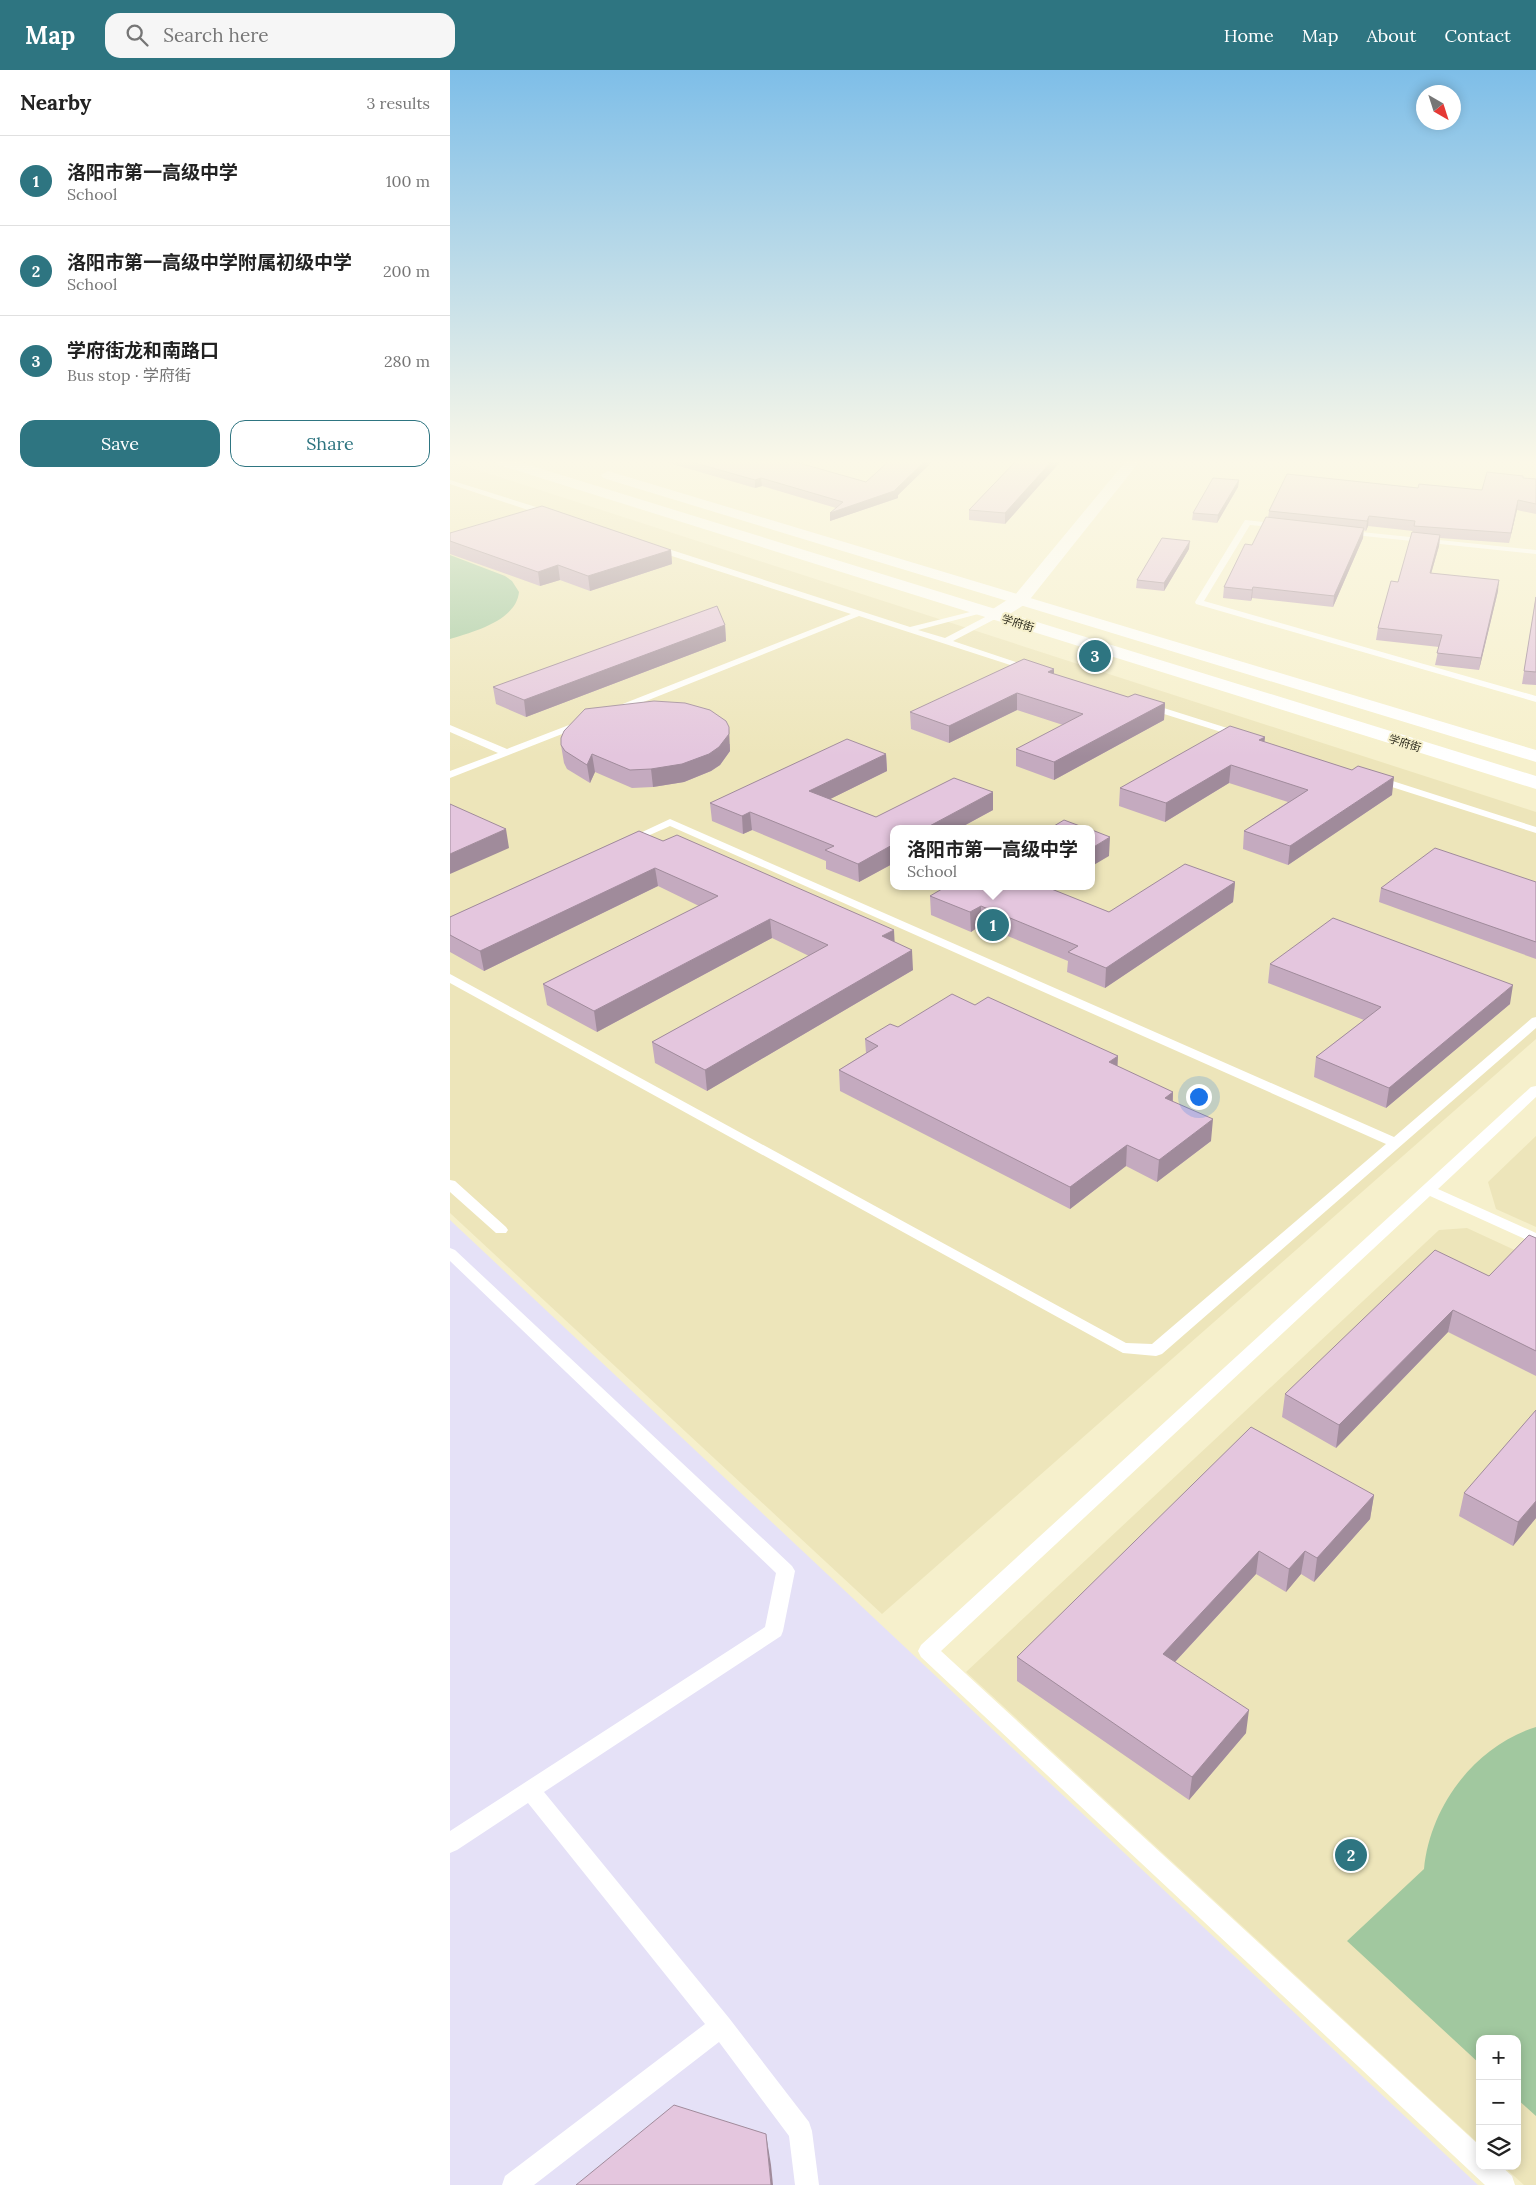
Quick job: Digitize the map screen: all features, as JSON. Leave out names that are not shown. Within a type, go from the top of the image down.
[{"type":"main road","name":"学府街","points":[[816,560],[1536,784]]},
{"type":"main road","name":"学府街","points":[[889,560],[1536,756]]},
{"type":"main road","points":[[1013,597],[1042,560]]},
{"type":"main road","points":[[986,613],[1013,597],[1046,560]]},
{"type":"lane","points":[[692,560],[1039,671]]},
{"type":"lane","points":[[1225,560],[1199,602],[1536,699]]},
{"type":"lane","points":[[910,630],[986,613]]},
{"type":"lane","points":[[946,641],[986,613]]},
{"type":"lane","points":[[450,775],[860,614]]},
{"type":"lane","points":[[1142,704],[1246,737]]},
{"type":"lane","points":[[450,728],[507,753]]},
{"type":"lane","points":[[1367,776],[1536,830]]},
{"type":"lane","points":[[618,846],[670,822],[1396,1143]]},
{"type":"lane","points":[[450,978],[1122,1348],[1156,1350],[1536,1021]]},
{"type":"lane","points":[[1476,2159],[928,1651],[1536,1090]]},
{"type":"lane","points":[[450,1184],[501,1230]]},
{"type":"lane","points":[[1428,1190],[1536,1239]]},
{"type":"lane","points":[[450,1253],[786,1571],[774,1631],[450,1843]]},
{"type":"lane","points":[[530,1790],[721,2026],[800,2131],[807,2185]]},
{"type":"lane","points":[[514,2185],[721,2026]]},
{"type":"lane","points":[[1487,2170],[1503,2185]]},
{"type":"shaded area","points":[[450,560],[755,560],[1536,812],[1536,1039],[882,1614],[450,1213]]},
{"type":"shaded area","points":[[1536,1136],[1536,1227],[1496,1209],[1488,1182]]},
{"type":"shaded area","points":[[450,1220],[1478,2185],[450,2185]]},
{"type":"shaded area","points":[[1467,1228],[1536,1260],[1536,2185],[1524,2185],[1507,2170],[1521,2170],[1521,2035],[1476,2035],[1476,2141],[966,1672],[1439,1230]]},
{"type":"green space","points":[[450,560],[462,560],[505,576],[512,581],[519,592],[516,602],[510,611],[492,624],[450,639]]},
{"type":"green space","points":[[1536,1727],[1536,2116],[1521,2103],[1521,2035],[1476,2035],[1476,2060],[1347,1941],[1424,1869],[1435,1823],[1446,1801],[1475,1764],[1494,1748],[1514,1736]]},
{"type":"building","points":[[503,560],[640,560],[588,576],[558,565],[538,572]]},
{"type":"building","points":[[1149,560],[1178,560],[1164,583],[1137,580]]},
{"type":"building","points":[[1237,560],[1350,560],[1334,596],[1253,587],[1252,590],[1224,587]]},
{"type":"building","points":[[1404,560],[1434,560],[1430,573],[1499,580],[1481,658],[1437,653],[1442,635],[1378,628],[1391,581],[1398,582]]},
{"type":"building","points":[[1536,597],[1536,672],[1524,671]]},
{"type":"building","points":[[717,606],[725,625],[524,700],[493,687]]},
{"type":"building","points":[[1024,659],[1054,669],[1048,672],[1128,697],[1135,694],[1165,703],[1054,762],[1016,749],[1083,714],[1017,693],[949,726],[910,712]]},
{"type":"building","points":[[654,701],[685,703],[710,710],[726,721],[729,727],[729,734],[719,747],[709,754],[682,764],[651,769],[630,770],[592,754],[587,765],[565,751],[561,745],[564,731],[585,709]]},
{"type":"building","points":[[1230,726],[1265,737],[1259,740],[1352,770],[1358,766],[1394,777],[1290,846],[1244,831],[1308,790],[1231,765],[1166,803],[1120,788]]},
{"type":"building","points":[[847,739],[886,754],[809,791],[876,817],[954,778],[993,792],[931,825],[890,825],[890,846],[858,864],[825,850],[834,846],[750,812],[742,816],[710,803]]},
{"type":"building","points":[[450,804],[506,829],[450,854]]},
{"type":"building","points":[[1064,820],[1077,825],[1056,825]]},
{"type":"building","points":[[639,831],[663,841],[677,835],[894,930],[882,936],[912,950],[705,1070],[652,1042],[828,945],[770,919],[594,1011],[543,984],[718,896],[655,868],[480,951],[450,935],[450,917]]},
{"type":"building","points":[[1095,831],[1110,837],[1095,846]]},
{"type":"building","points":[[1435,848],[1536,882],[1536,942],[1381,888]]},
{"type":"building","points":[[1185,864],[1235,882],[1106,968],[1068,952],[1078,946],[981,906],[970,912],[930,896],[940,890],[1054,890],[1109,912]]},
{"type":"building","points":[[1333,918],[1513,985],[1389,1088],[1316,1057],[1381,1007],[1270,964]]},
{"type":"building","points":[[952,994],[975,1005],[988,997],[1118,1056],[1109,1062],[1173,1092],[1165,1098],[1213,1119],[1159,1160],[1127,1145],[1070,1187],[839,1070],[878,1046],[865,1039],[890,1024],[898,1027]]},
{"type":"building","points":[[1529,1235],[1536,1238],[1536,1351],[1453,1310],[1339,1425],[1285,1394],[1435,1250],[1489,1276]]},
{"type":"building","points":[[1536,1410],[1536,1501],[1518,1522],[1464,1493]]},
{"type":"building","points":[[1251,1427],[1374,1495],[1317,1558],[1305,1551],[1289,1569],[1259,1551],[1163,1654],[1249,1710],[1192,1777],[1017,1657]]},
{"type":"building","points":[[674,2105],[766,2134],[771,2185],[576,2185]]},
{"type":"place","name":"学府街龙和南路口","points":[[1095,656]]},
{"type":"place","name":"洛阳市第一高级中学","points":[[993,925]]},
{"type":"place","name":"洛阳市第一高级中学附属初级中学","points":[[1351,1855]]}]
